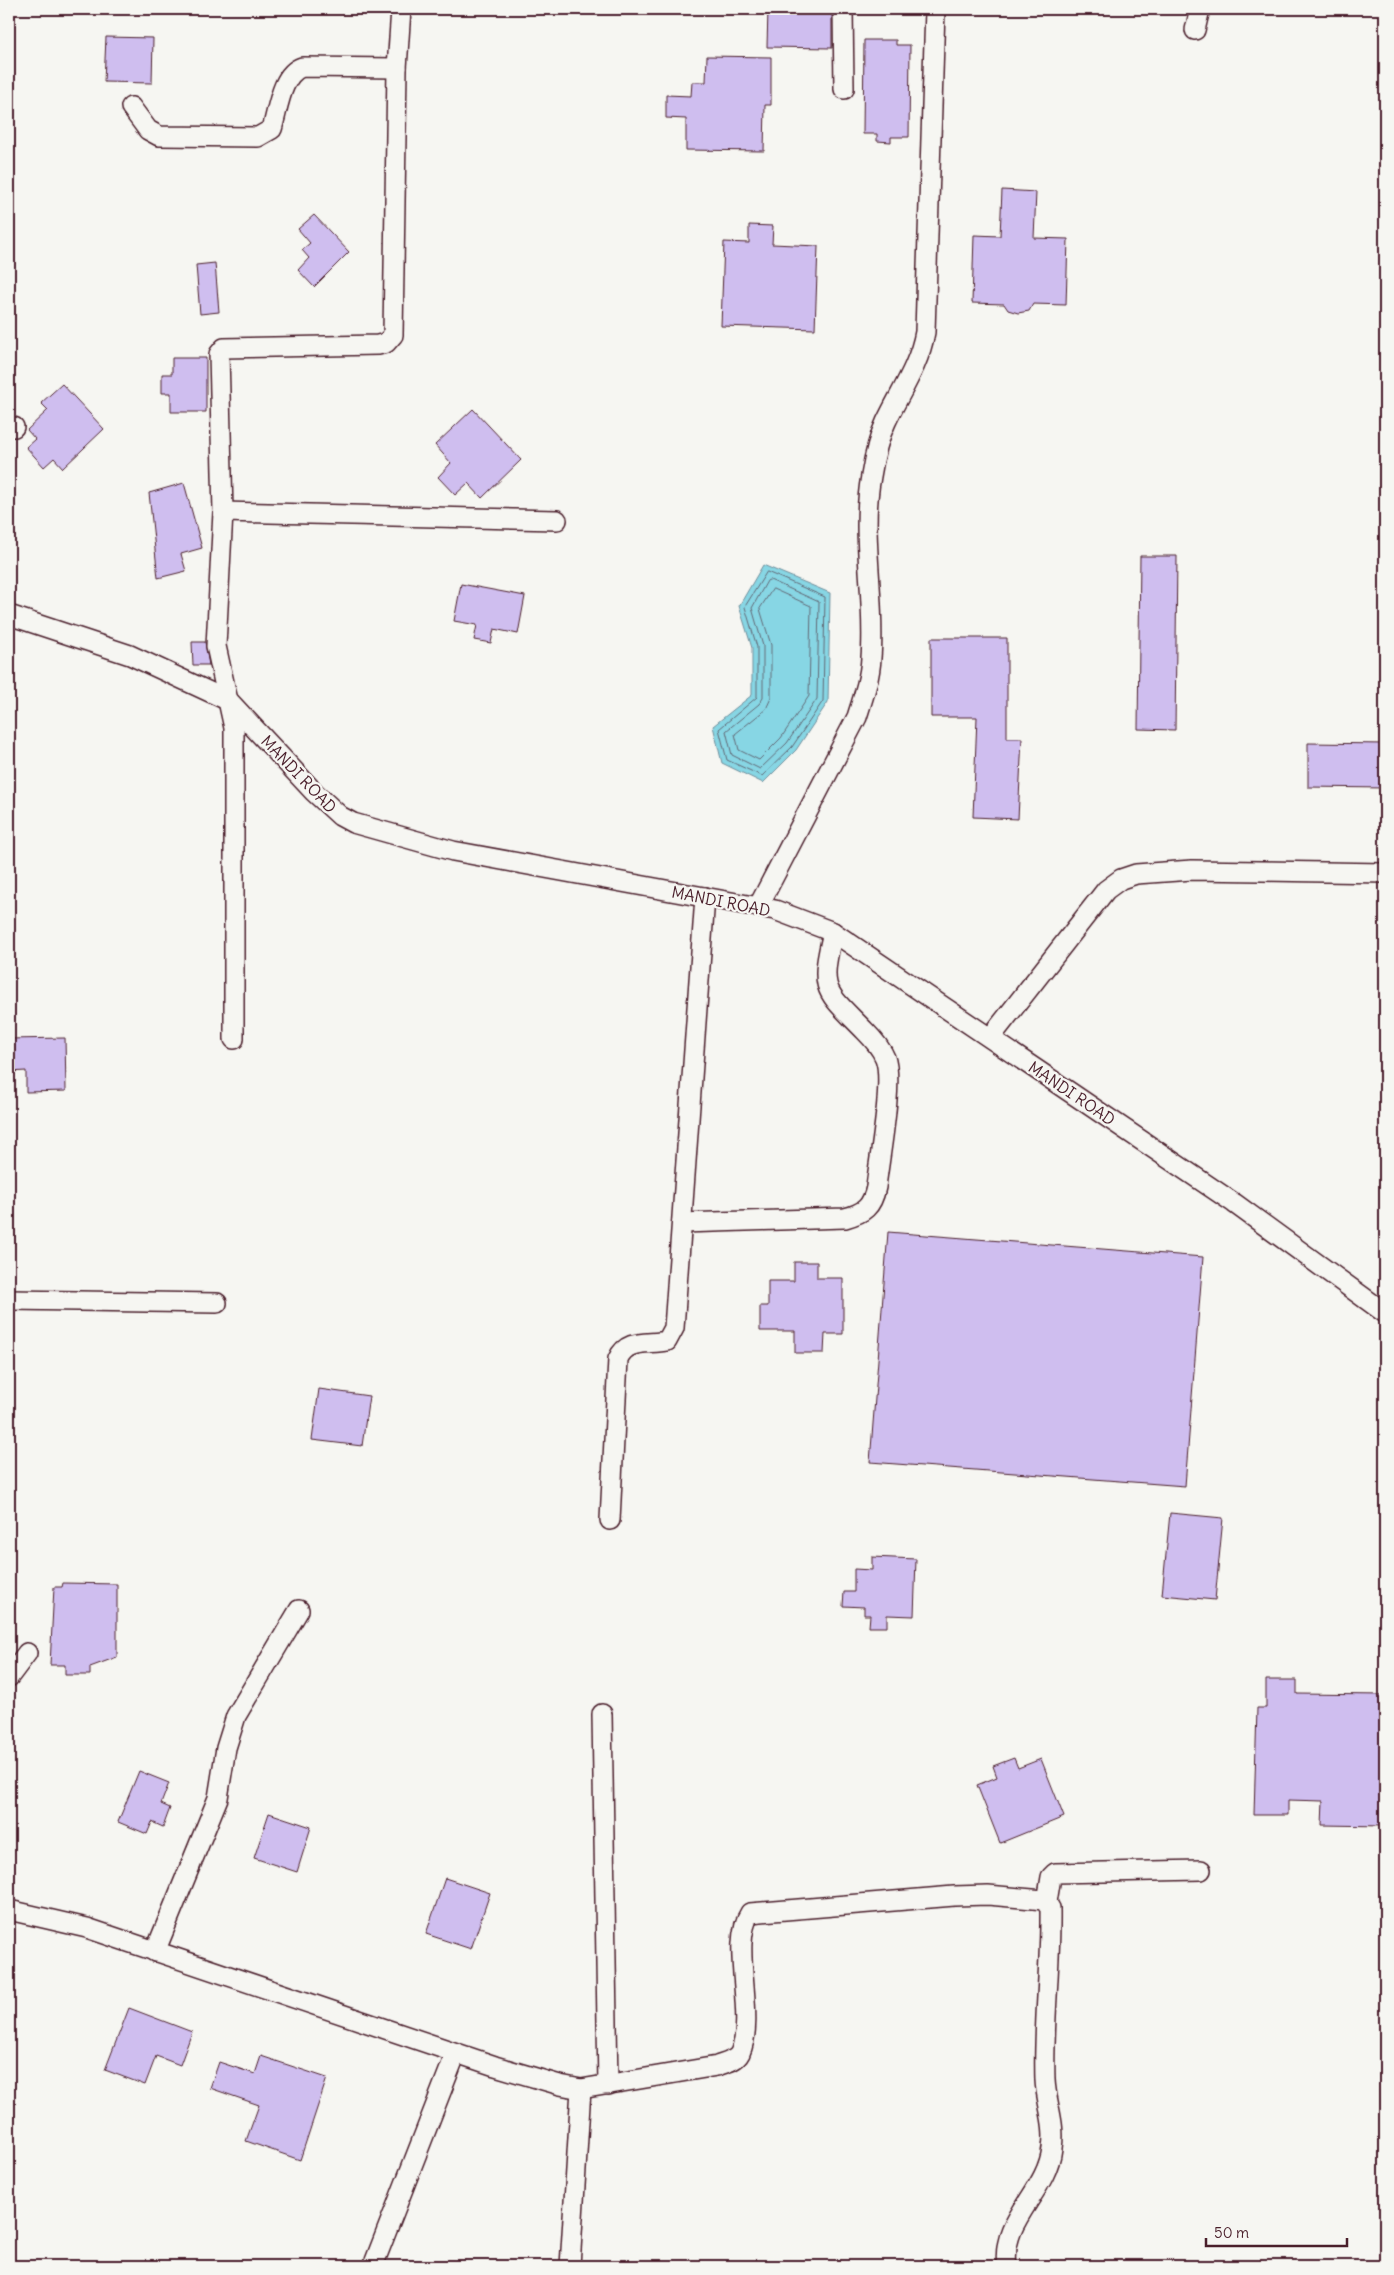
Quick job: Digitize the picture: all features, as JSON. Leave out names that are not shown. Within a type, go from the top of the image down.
[{"type":"street","points":[[234,1039],[234,728],[216,646],[223,512],[219,354],[221,349],[378,345],[386,343],[393,335],[397,68],[401,9]]},
{"type":"street","points":[[843,9],[844,89]]},
{"type":"street","points":[[758,907],[857,717],[865,690],[872,645],[871,601],[865,525],[870,479],[880,437],[919,358],[925,332],[935,9]]},
{"type":"street","points":[[1195,30],[1200,9]]},
{"type":"street","points":[[131,107],[148,130],[154,134],[250,138],[264,135],[272,129],[287,80],[295,69],[302,67],[397,68]]},
{"type":"street","points":[[223,512],[557,520]]},
{"type":"street","name":"MANDI ROAD","points":[[9,615],[130,655],[229,700],[314,792],[340,816],[353,824],[453,851],[758,907],[796,917],[833,932],[1234,1203],[1385,1313]]},
{"type":"street","points":[[991,1037],[1106,890],[1121,879],[1136,874],[1192,870],[1385,873]]},
{"type":"street","points":[[610,1520],[618,1359],[626,1346],[667,1341],[672,1334],[682,1223],[705,897]]},
{"type":"street","points":[[682,1223],[845,1218],[865,1211],[872,1202],[876,1187],[888,1070],[880,1048],[834,999],[826,987],[825,965],[833,932]]},
{"type":"street","points":[[9,1300],[217,1303]]},
{"type":"street","points":[[155,1952],[218,1798],[226,1748],[236,1716],[299,1610]]},
{"type":"street","points":[[9,1677],[27,1653]]},
{"type":"street","points":[[602,1714],[608,2085]]},
{"type":"street","points":[[1007,2266],[1006,2249],[1010,2233],[1046,2171],[1052,2148],[1053,2133],[1045,2081],[1050,1920],[1047,1902],[1052,1877],[1055,1873],[1201,1870]]},
{"type":"street","points":[[9,1910],[87,1928],[456,2053],[560,2085],[581,2089],[717,2066],[730,2062],[740,2053],[745,2028],[743,1933],[750,1913],[971,1895],[988,1895],[1047,1902]]},
{"type":"street","points":[[372,2266],[456,2053]]},
{"type":"street","points":[[570,2266],[581,2089]]},
{"type":"water","points":[[763,565],[830,593],[828,702],[796,750],[763,783],[722,763],[713,726],[752,695],[752,648],[739,606]]},
{"type":"building","points":[[768,9],[832,9],[832,48],[767,47]]},
{"type":"building","points":[[106,37],[153,38],[152,83],[104,82]]},
{"type":"building","points":[[864,40],[896,40],[896,45],[910,45],[909,137],[891,137],[891,142],[877,141],[877,134],[863,134]]},
{"type":"building","points":[[707,56],[771,57],[771,105],[765,105],[764,151],[686,150],[686,119],[666,118],[666,95],[691,96],[692,82],[706,82]]},
{"type":"building","points":[[1002,190],[1036,192],[1034,238],[1068,239],[1066,305],[1033,304],[1029,311],[1018,313],[1008,310],[1004,304],[972,303],[974,235],[1000,236]]},
{"type":"building","points":[[314,215],[349,252],[314,287],[298,270],[309,258],[302,250],[310,243],[298,229]]},
{"type":"building","points":[[749,225],[773,226],[772,244],[818,246],[815,329],[721,326],[724,242],[749,243]]},
{"type":"building","points":[[215,263],[219,312],[200,314],[196,265]]},
{"type":"building","points":[[172,358],[206,358],[206,412],[171,412],[171,393],[162,393],[162,374],[172,374]]},
{"type":"building","points":[[62,384],[104,429],[63,468],[54,458],[44,467],[26,447],[35,439],[27,430],[48,410],[41,403]]},
{"type":"building","points":[[473,409],[521,460],[482,498],[468,483],[455,495],[438,477],[451,463],[435,445]]},
{"type":"building","points":[[184,483],[202,548],[181,554],[186,571],[158,578],[149,493]]},
{"type":"building","points":[[1140,556],[1177,556],[1175,730],[1138,729]]},
{"type":"building","points":[[461,584],[525,596],[518,634],[494,629],[491,643],[474,640],[477,625],[454,621]]},
{"type":"building","points":[[931,638],[1007,638],[1007,738],[1022,738],[1018,819],[973,817],[977,717],[931,717]]},
{"type":"building","points":[[192,642],[205,642],[209,665],[193,665]]},
{"type":"building","points":[[1308,743],[1385,744],[1385,788],[1308,787]]},
{"type":"building","points":[[65,1038],[66,1091],[26,1092],[26,1071],[9,1072],[9,1039]]},
{"type":"building","points":[[888,1232],[1203,1257],[1185,1486],[870,1462]]},
{"type":"building","points":[[794,1262],[817,1262],[817,1278],[843,1278],[843,1334],[825,1334],[824,1353],[795,1353],[795,1331],[760,1331],[760,1306],[768,1306],[768,1281],[794,1281]]},
{"type":"building","points":[[319,1389],[369,1396],[362,1446],[312,1440]]},
{"type":"building","points":[[1170,1513],[1223,1518],[1215,1600],[1162,1595]]},
{"type":"building","points":[[872,1557],[916,1559],[914,1616],[887,1615],[887,1627],[869,1627],[870,1615],[864,1615],[864,1607],[843,1606],[844,1592],[854,1592],[854,1569],[872,1570]]},
{"type":"building","points":[[63,1583],[117,1584],[117,1657],[90,1667],[90,1675],[65,1675],[65,1665],[50,1665],[54,1587],[62,1587]]},
{"type":"building","points":[[1266,1680],[1297,1680],[1297,1694],[1385,1695],[1385,1826],[1322,1825],[1323,1801],[1288,1800],[1288,1815],[1254,1815],[1257,1708],[1266,1708]]},
{"type":"building","points":[[1014,1758],[1018,1768],[1041,1759],[1064,1817],[1000,1843],[977,1785],[997,1777],[993,1766]]},
{"type":"building","points":[[139,1771],[169,1783],[161,1804],[170,1808],[163,1827],[152,1822],[147,1834],[118,1822]]},
{"type":"building","points":[[269,1813],[311,1827],[297,1872],[254,1858]]},
{"type":"building","points":[[445,1878],[490,1893],[471,1949],[426,1934]]},
{"type":"building","points":[[129,2008],[192,2032],[180,2065],[156,2056],[145,2085],[105,2070]]},
{"type":"building","points":[[261,2056],[327,2078],[300,2160],[246,2141],[259,2105],[210,2088],[219,2062],[255,2074]]}]
